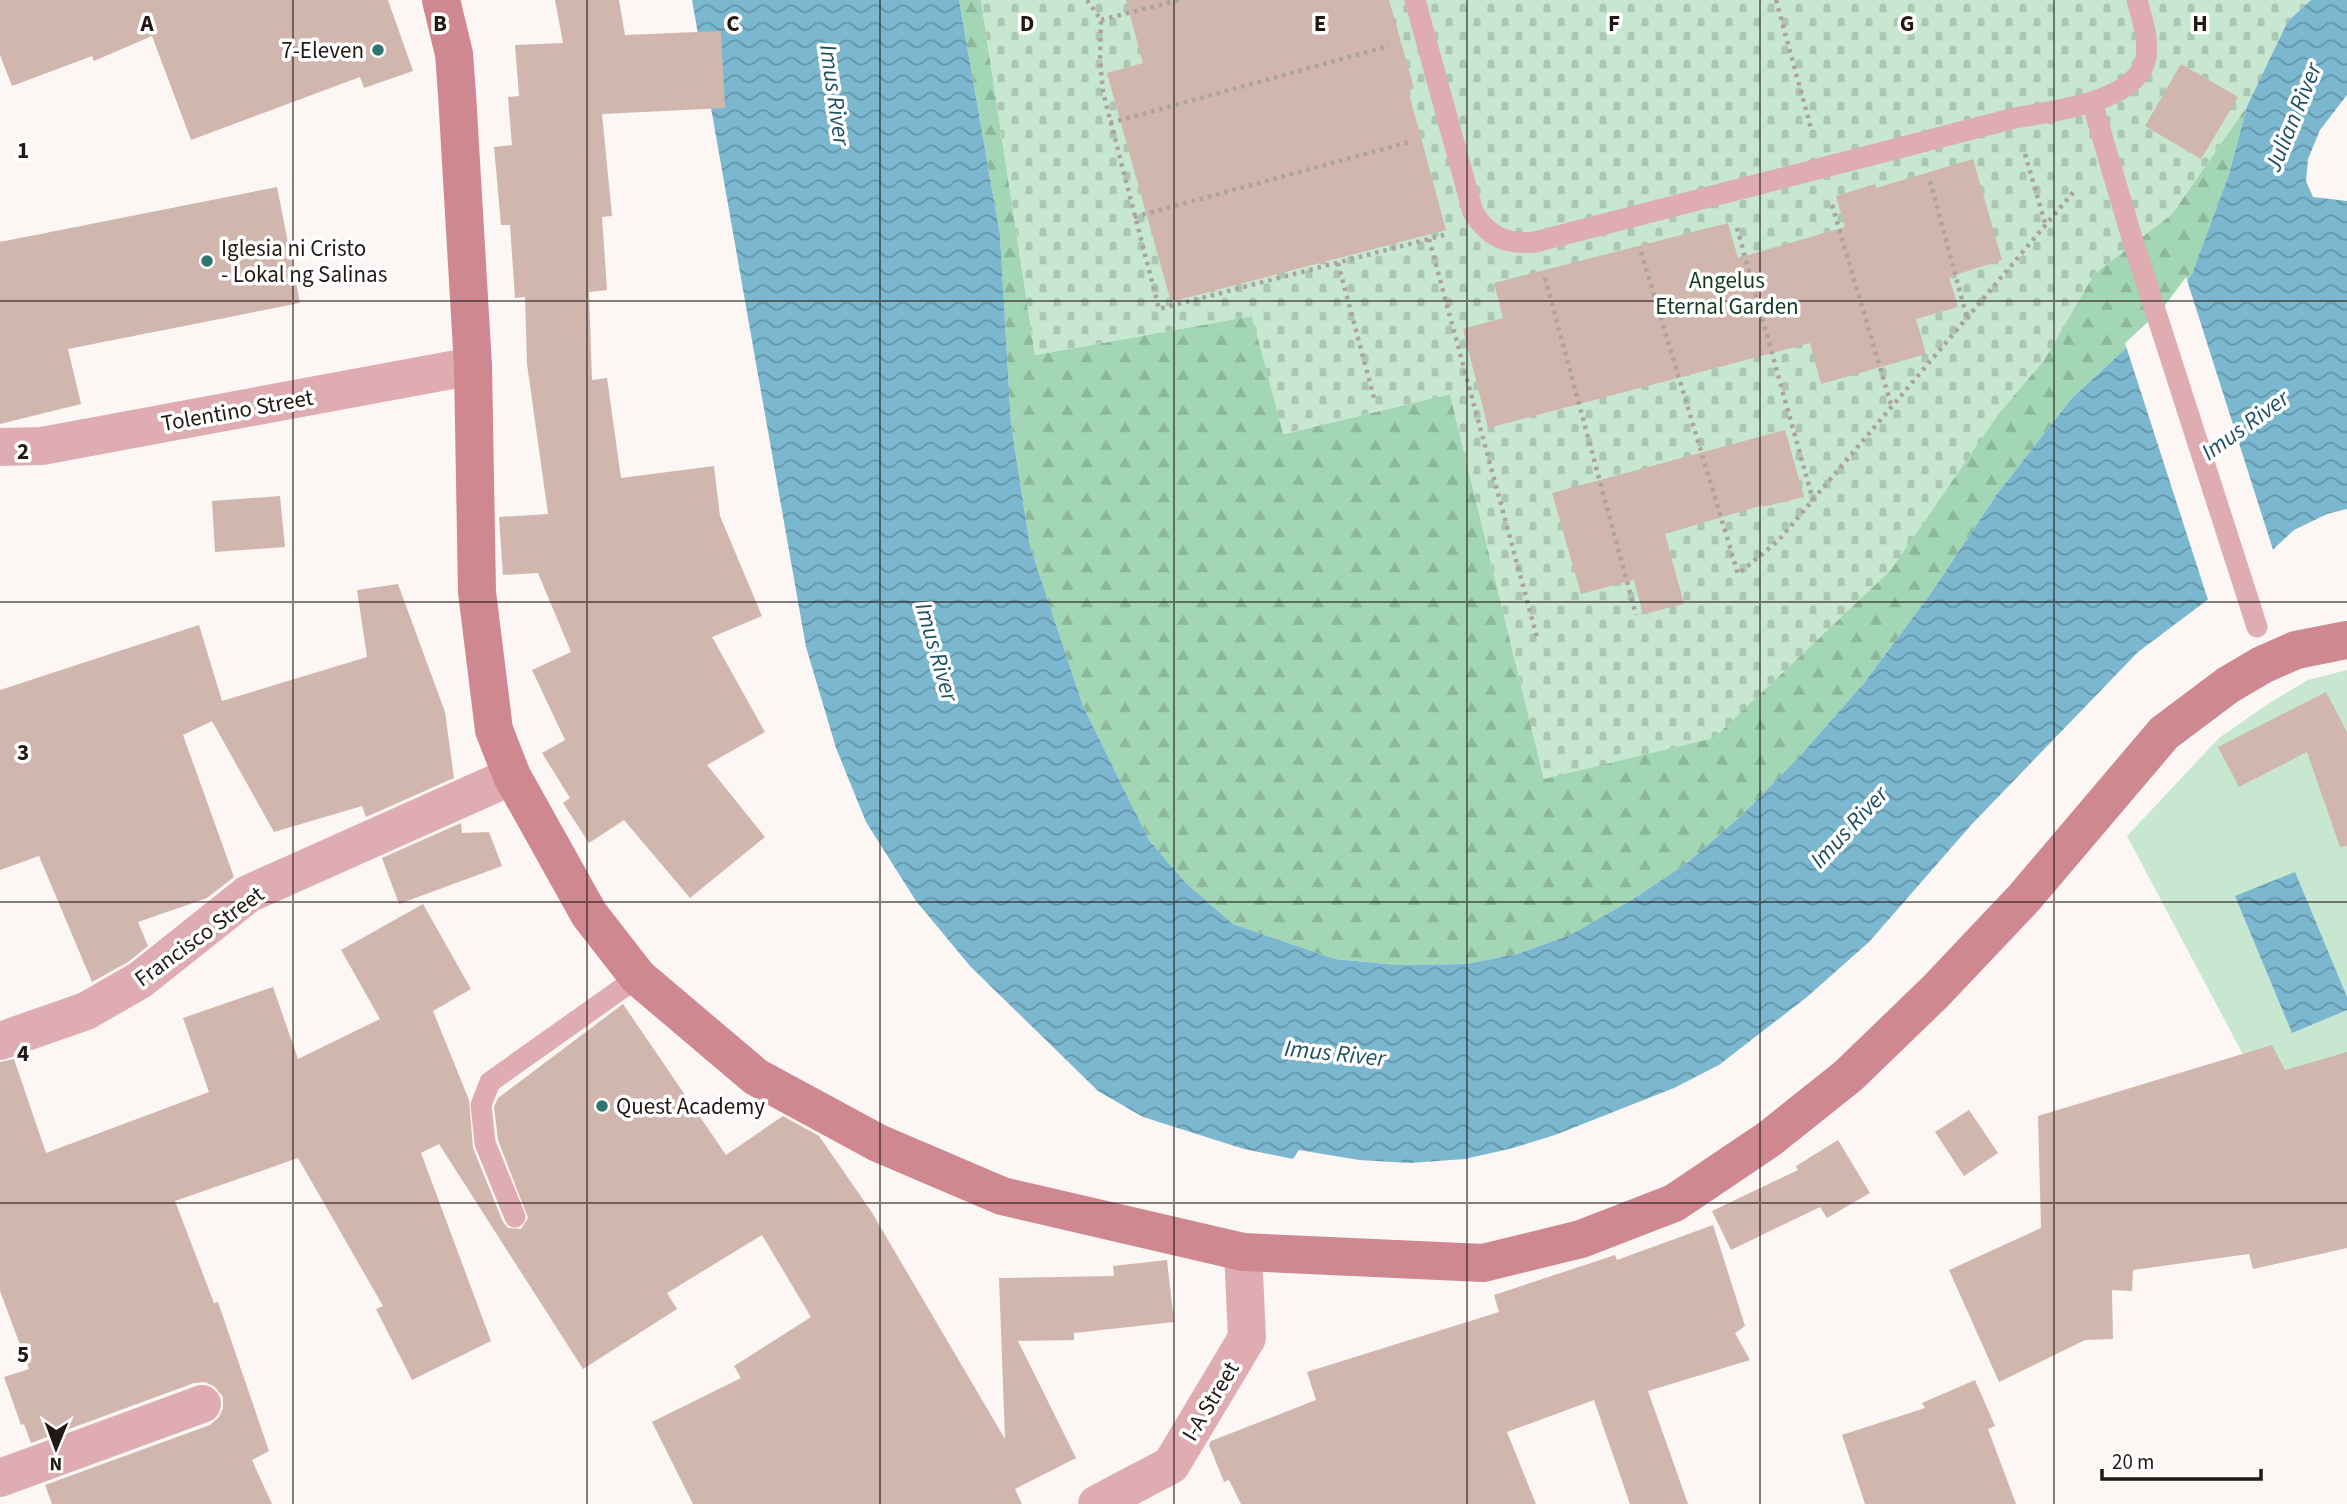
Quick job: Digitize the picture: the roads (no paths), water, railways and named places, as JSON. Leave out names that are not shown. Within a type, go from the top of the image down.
[{"type":"main road","points":[[441,0],[454,54],[473,366],[477,592],[494,730],[512,776],[589,914],[638,977],[756,1077],[878,1143],[1002,1196],[1243,1252],[1483,1263],[1581,1239],[1674,1203],[1769,1139],[1849,1076],[1935,992],[2024,898],[2164,733],[2228,685],[2262,666],[2296,650],[2347,640]]},
{"type":"street","name":"Tolentino Street","points":[[0,447],[42,446],[473,366]]},
{"type":"street","name":"Francisco Street","points":[[0,1041],[86,1012],[140,980],[248,894],[512,776]]},
{"type":"street","name":"I-A Street","points":[[1097,1504],[1171,1465],[1247,1338],[1243,1252]]},
{"type":"street","points":[[0,1478],[202,1405]]},
{"type":"lane","points":[[1415,0],[1473,212],[1481,226],[1506,242],[1535,242],[2015,118],[2092,102],[2131,82],[2145,61],[2146,33],[2137,0]]},
{"type":"lane","points":[[2092,102],[2132,238],[2257,627]]},
{"type":"lane","points":[[514,1217],[485,1143],[481,1105],[490,1082],[638,977]]},
{"type":"water","points":[[692,0],[959,0],[1000,235],[1011,424],[1030,546],[1083,706],[1149,840],[1186,883],[1233,924],[1335,959],[1398,965],[1466,964],[1517,954],[1570,935],[1633,899],[1687,863],[1742,815],[1798,758],[1864,683],[1931,593],[1997,494],[2071,399],[2166,311],[2192,274],[2229,174],[2247,106],[2288,21],[2311,0],[2347,0],[2347,95],[2320,130],[2308,159],[2306,181],[2313,197],[2347,201],[2347,509],[2327,514],[2294,530],[2266,556],[2138,652],[1972,824],[1869,942],[1807,997],[1719,1065],[1674,1088],[1555,1135],[1465,1159],[1410,1163],[1359,1160],[1299,1150],[1293,1159],[1244,1149],[1143,1117],[1098,1091],[970,966],[916,901],[866,822],[836,748],[806,647]]},
{"type":"water","points":[[2295,872],[2347,997],[2347,1010],[2292,1033],[2235,896]]},
{"type":"place","name":"7-Eleven","points":[[378,50]]},
{"type":"place","name":"Iglesia ni Cristo - Lokal ng Salinas","points":[[207,261]]},
{"type":"place","name":"Quest Academy","points":[[602,1106]]},
{"type":"water label","name":"Imus River","points":[[835,95]]},
{"type":"water label","name":"Julian River","points":[[2293,117]]},
{"type":"water label","name":"Imus River","points":[[2245,425]]},
{"type":"water label","name":"Imus River","points":[[937,652]]},
{"type":"water label","name":"Imus River","points":[[1849,827]]},
{"type":"water label","name":"Imus River","points":[[1335,1053]]},
{"type":"park label","name":"Angelus Eternal Garden","points":[[1727,293]]}]
